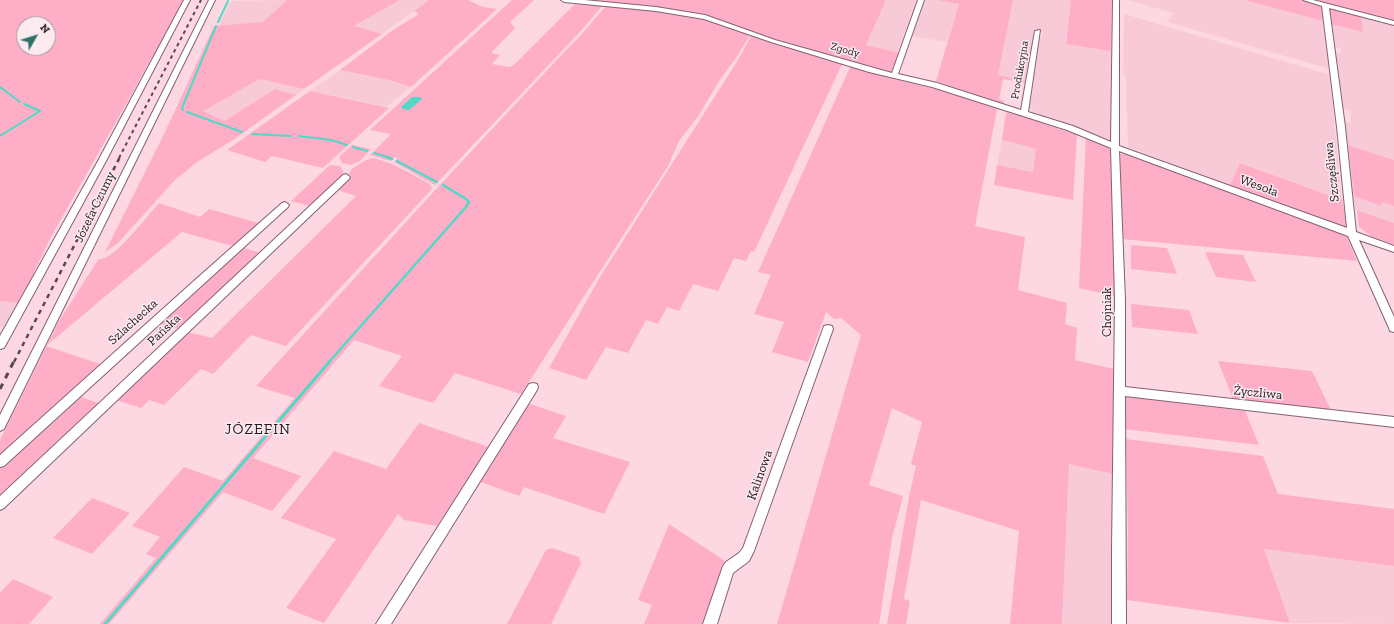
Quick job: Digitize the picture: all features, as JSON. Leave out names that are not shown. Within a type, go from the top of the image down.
[{"type":"street","points":[[0,345],[102,161],[187,0]]},
{"type":"street","name":"Józefa Czumy","points":[[0,426],[212,0]]},
{"type":"street","name":"Zgody","points":[[564,0],[656,9],[705,17],[773,41],[894,76],[934,85],[1024,112],[1070,128],[1115,147]]},
{"type":"street","points":[[894,76],[921,0]]},
{"type":"street","name":"Chojniak","points":[[1116,0],[1115,147],[1120,300],[1118,550],[1119,624]]},
{"type":"street","points":[[1306,0],[1394,23]]},
{"type":"street","name":"Szczęśliwa","points":[[1325,5],[1341,127],[1352,234],[1394,328]]},
{"type":"street","name":"Produkcyjna","points":[[1024,112],[1038,31]]},
{"type":"street","name":"Wesoła","points":[[1115,147],[1394,249]]},
{"type":"street","name":"Pańska","points":[[0,504],[346,177]]},
{"type":"street","name":"Szlachecka","points":[[0,462],[192,287],[285,205]]},
{"type":"street","name":"Kalinowa","points":[[710,624],[728,570],[731,566],[744,557],[748,551],[828,329]]},
{"type":"street","points":[[383,624],[533,386]]},
{"type":"street","name":"Życzliwa","points":[[1119,392],[1394,422]]},
{"type":"shaded area","points":[[0,0],[184,0],[161,43],[157,56],[152,57],[51,237],[34,272],[39,272],[19,303],[0,301]]},
{"type":"shaded area","points":[[287,0],[263,22],[218,26],[231,1]]},
{"type":"shaded area","points":[[287,0],[400,0],[354,26],[382,34],[304,89],[260,79],[203,111],[224,121],[275,89],[296,95],[233,140],[197,162],[175,180],[117,244],[105,252],[165,132],[214,26],[263,22]]},
{"type":"shaded area","points":[[400,0],[429,0],[382,34],[353,27]]},
{"type":"shaded area","points":[[429,0],[468,0],[483,7],[497,9],[411,87],[389,80],[340,70],[393,30],[419,14],[414,11]]},
{"type":"shaded area","points":[[512,0],[534,0],[510,22],[515,28],[491,53],[500,55],[492,64],[508,67],[514,65],[575,4],[602,6],[578,34],[435,185],[394,162],[398,158],[394,157],[391,161],[370,155],[391,134],[370,130]]},
{"type":"shaded area","points":[[576,0],[886,0],[866,45],[899,53],[892,72],[886,72],[779,42],[713,18],[641,6]]},
{"type":"shaded area","points":[[886,0],[917,0],[897,53],[866,45]]},
{"type":"shaded area","points":[[924,0],[937,0],[959,4],[947,42],[911,36]]},
{"type":"shaded area","points":[[937,0],[1013,0],[998,75],[1026,81],[1026,83],[1003,79],[999,99],[1004,101],[1004,103],[1002,104],[936,81],[959,4]]},
{"type":"shaded area","points":[[1013,0],[1071,0],[1066,43],[1111,51],[1111,140],[1033,112],[1030,109],[1040,37],[1042,38],[1043,32],[1034,31],[1026,81],[998,75]]},
{"type":"shaded area","points":[[1071,0],[1112,0],[1111,51],[1066,44]]},
{"type":"shaded area","points":[[1128,0],[1244,0],[1323,21],[1330,69],[1168,22],[1173,13]]},
{"type":"shaded area","points":[[1244,0],[1302,0],[1322,7],[1323,21]]},
{"type":"shaded area","points":[[1310,0],[1394,0],[1394,22]]},
{"type":"shaded area","points":[[606,6],[684,15],[710,21],[750,35],[736,58],[721,78],[699,115],[679,141],[668,166],[521,394],[455,373],[433,403],[379,386],[402,356],[354,340],[253,458],[301,476],[272,511],[223,492],[109,624],[100,624],[156,558],[146,554],[160,537],[132,526],[184,467],[223,481],[295,398],[256,386],[438,187],[581,35]]},
{"type":"shaded area","points":[[1329,8],[1361,17],[1363,32],[1331,24]]},
{"type":"shaded area","points":[[1124,14],[1330,75],[1340,184],[1338,184],[1339,188],[1341,189],[1342,200],[1241,163],[1230,185],[1128,147],[1126,76],[1123,75]]},
{"type":"shaded area","points":[[1361,17],[1394,26],[1394,160],[1348,145],[1345,121],[1351,123],[1350,110],[1343,108],[1336,53],[1341,53],[1342,49],[1335,47],[1331,24],[1363,32]]},
{"type":"shaded area","points":[[751,36],[843,62],[754,252],[751,251],[746,261],[734,258],[718,291],[693,284],[679,311],[667,307],[658,324],[646,320],[628,353],[606,347],[586,380],[549,368],[600,277],[738,60]]},
{"type":"shaded area","points":[[851,65],[887,75],[886,77],[939,90],[989,105],[997,109],[975,226],[1025,237],[1018,290],[1067,303],[1065,324],[1077,328],[1075,360],[1114,369],[1112,474],[1069,464],[1062,624],[1010,624],[1019,531],[921,500],[904,599],[910,601],[906,624],[887,624],[909,497],[916,466],[911,464],[922,422],[892,408],[869,485],[903,496],[892,538],[879,624],[777,624],[861,335],[841,318],[834,319],[826,312],[808,362],[772,352],[784,322],[754,314],[771,275],[758,272]]},
{"type":"shaded area","points":[[340,70],[389,80],[411,87],[386,107],[310,91]]},
{"type":"shaded area","points":[[260,79],[304,89],[296,95],[275,89],[224,121],[202,111]]},
{"type":"shaded area","points":[[310,91],[389,108],[323,168],[272,156],[265,162],[227,150]]},
{"type":"shaded area","points":[[412,97],[420,97],[422,99],[409,110],[403,109],[401,107]]},
{"type":"shaded area","points":[[1010,112],[1077,135],[1073,200],[994,185],[997,165],[1033,172],[1036,149],[1002,140],[1006,113]]},
{"type":"shaded area","points":[[1086,137],[1109,148],[1112,153],[1115,233],[1114,296],[1079,288]]},
{"type":"shaded area","points":[[1002,140],[1036,149],[1033,173],[997,165]]},
{"type":"shaded area","points":[[352,145],[371,149],[360,161],[351,165],[342,163],[339,157]]},
{"type":"shaded area","points":[[1348,145],[1394,160],[1394,206],[1383,202],[1381,206],[1354,196]]},
{"type":"shaded area","points":[[1120,154],[1127,154],[1346,235],[1357,261],[1122,239]]},
{"type":"shaded area","points":[[374,158],[410,173],[430,184],[432,189],[286,346],[251,335],[213,374],[201,369],[164,405],[149,400],[141,408],[116,400],[188,332],[212,338],[356,196],[337,190],[352,176],[348,175],[352,169],[366,160]]},
{"type":"shaded area","points":[[1240,163],[1342,200],[1347,227],[1342,227],[1230,185]]},
{"type":"shaded area","points":[[330,165],[340,166],[343,171],[343,176],[310,206],[291,201]]},
{"type":"shaded area","points":[[1354,196],[1381,206],[1383,202],[1394,206],[1394,223],[1355,209]]},
{"type":"shaded area","points":[[159,203],[200,217],[209,209],[262,224],[236,247],[182,232],[47,345],[59,321],[98,260],[107,257],[118,249]]},
{"type":"shaded area","points":[[1357,210],[1394,223],[1394,245],[1372,237],[1359,227]]},
{"type":"shaded area","points":[[1131,245],[1167,248],[1177,274],[1131,269]]},
{"type":"shaded area","points":[[241,247],[261,253],[179,329],[158,323]]},
{"type":"shaded area","points":[[1205,252],[1243,255],[1256,282],[1216,277]]},
{"type":"shaded area","points":[[0,301],[19,303],[6,328],[0,327]]},
{"type":"shaded area","points":[[1131,304],[1189,310],[1198,334],[1132,327]]},
{"type":"shaded area","points":[[47,346],[100,364],[0,458],[0,440]]},
{"type":"shaded area","points":[[1218,361],[1312,371],[1331,410],[1233,399]]},
{"type":"shaded area","points":[[78,396],[99,403],[0,498],[0,467]]},
{"type":"shaded area","points":[[1123,396],[1245,411],[1259,445],[1124,429]]},
{"type":"shaded area","points":[[527,403],[566,416],[553,438],[630,462],[604,514],[524,487],[519,496],[478,481]]},
{"type":"shaded area","points":[[419,423],[489,447],[437,526],[404,520],[398,514],[324,623],[286,608],[336,539],[281,518],[334,451],[386,469]]},
{"type":"shaded area","points":[[1126,439],[1263,456],[1278,494],[1394,509],[1394,566],[1264,549],[1290,623],[1127,600],[1128,530]]},
{"type":"shaded area","points":[[1069,464],[1112,474],[1112,624],[1062,624]]},
{"type":"shaded area","points":[[92,498],[130,513],[92,554],[53,538]]},
{"type":"shaded area","points":[[669,524],[725,561],[702,624],[644,624],[652,605],[638,600]]},
{"type":"shaded area","points":[[552,548],[579,557],[581,563],[551,624],[507,624],[546,550]]},
{"type":"shaded area","points":[[1264,549],[1394,566],[1394,624],[1290,623]]},
{"type":"shaded area","points":[[13,579],[53,597],[29,624],[0,624],[0,593]]},
{"type":"waterway","points":[[218,22],[228,1]]},
{"type":"waterway","points":[[183,110],[182,108],[216,26]]},
{"type":"waterway","points":[[0,87],[20,102]]},
{"type":"waterway","points":[[0,136],[40,111],[24,104]]},
{"type":"waterway","points":[[187,112],[242,132]]},
{"type":"waterway","points":[[252,134],[291,136]]},
{"type":"waterway","points":[[299,136],[331,140],[347,145]]},
{"type":"waterway","points":[[353,147],[367,151]]},
{"type":"waterway","points":[[374,153],[388,157]]},
{"type":"waterway","points":[[388,157],[392,159]]},
{"type":"waterway","points":[[397,161],[437,182]]},
{"type":"waterway","points":[[329,362],[466,207],[469,202],[466,199],[443,185]]},
{"type":"waterway","points":[[105,624],[330,361]]},
{"type":"railway","points":[[119,158],[201,0]]},
{"type":"railway","points":[[14,362],[120,157]]},
{"type":"railway","points":[[0,389],[14,361]]},
{"type":"district","name":"JÓZEFIN","points":[[258,430]]}]
